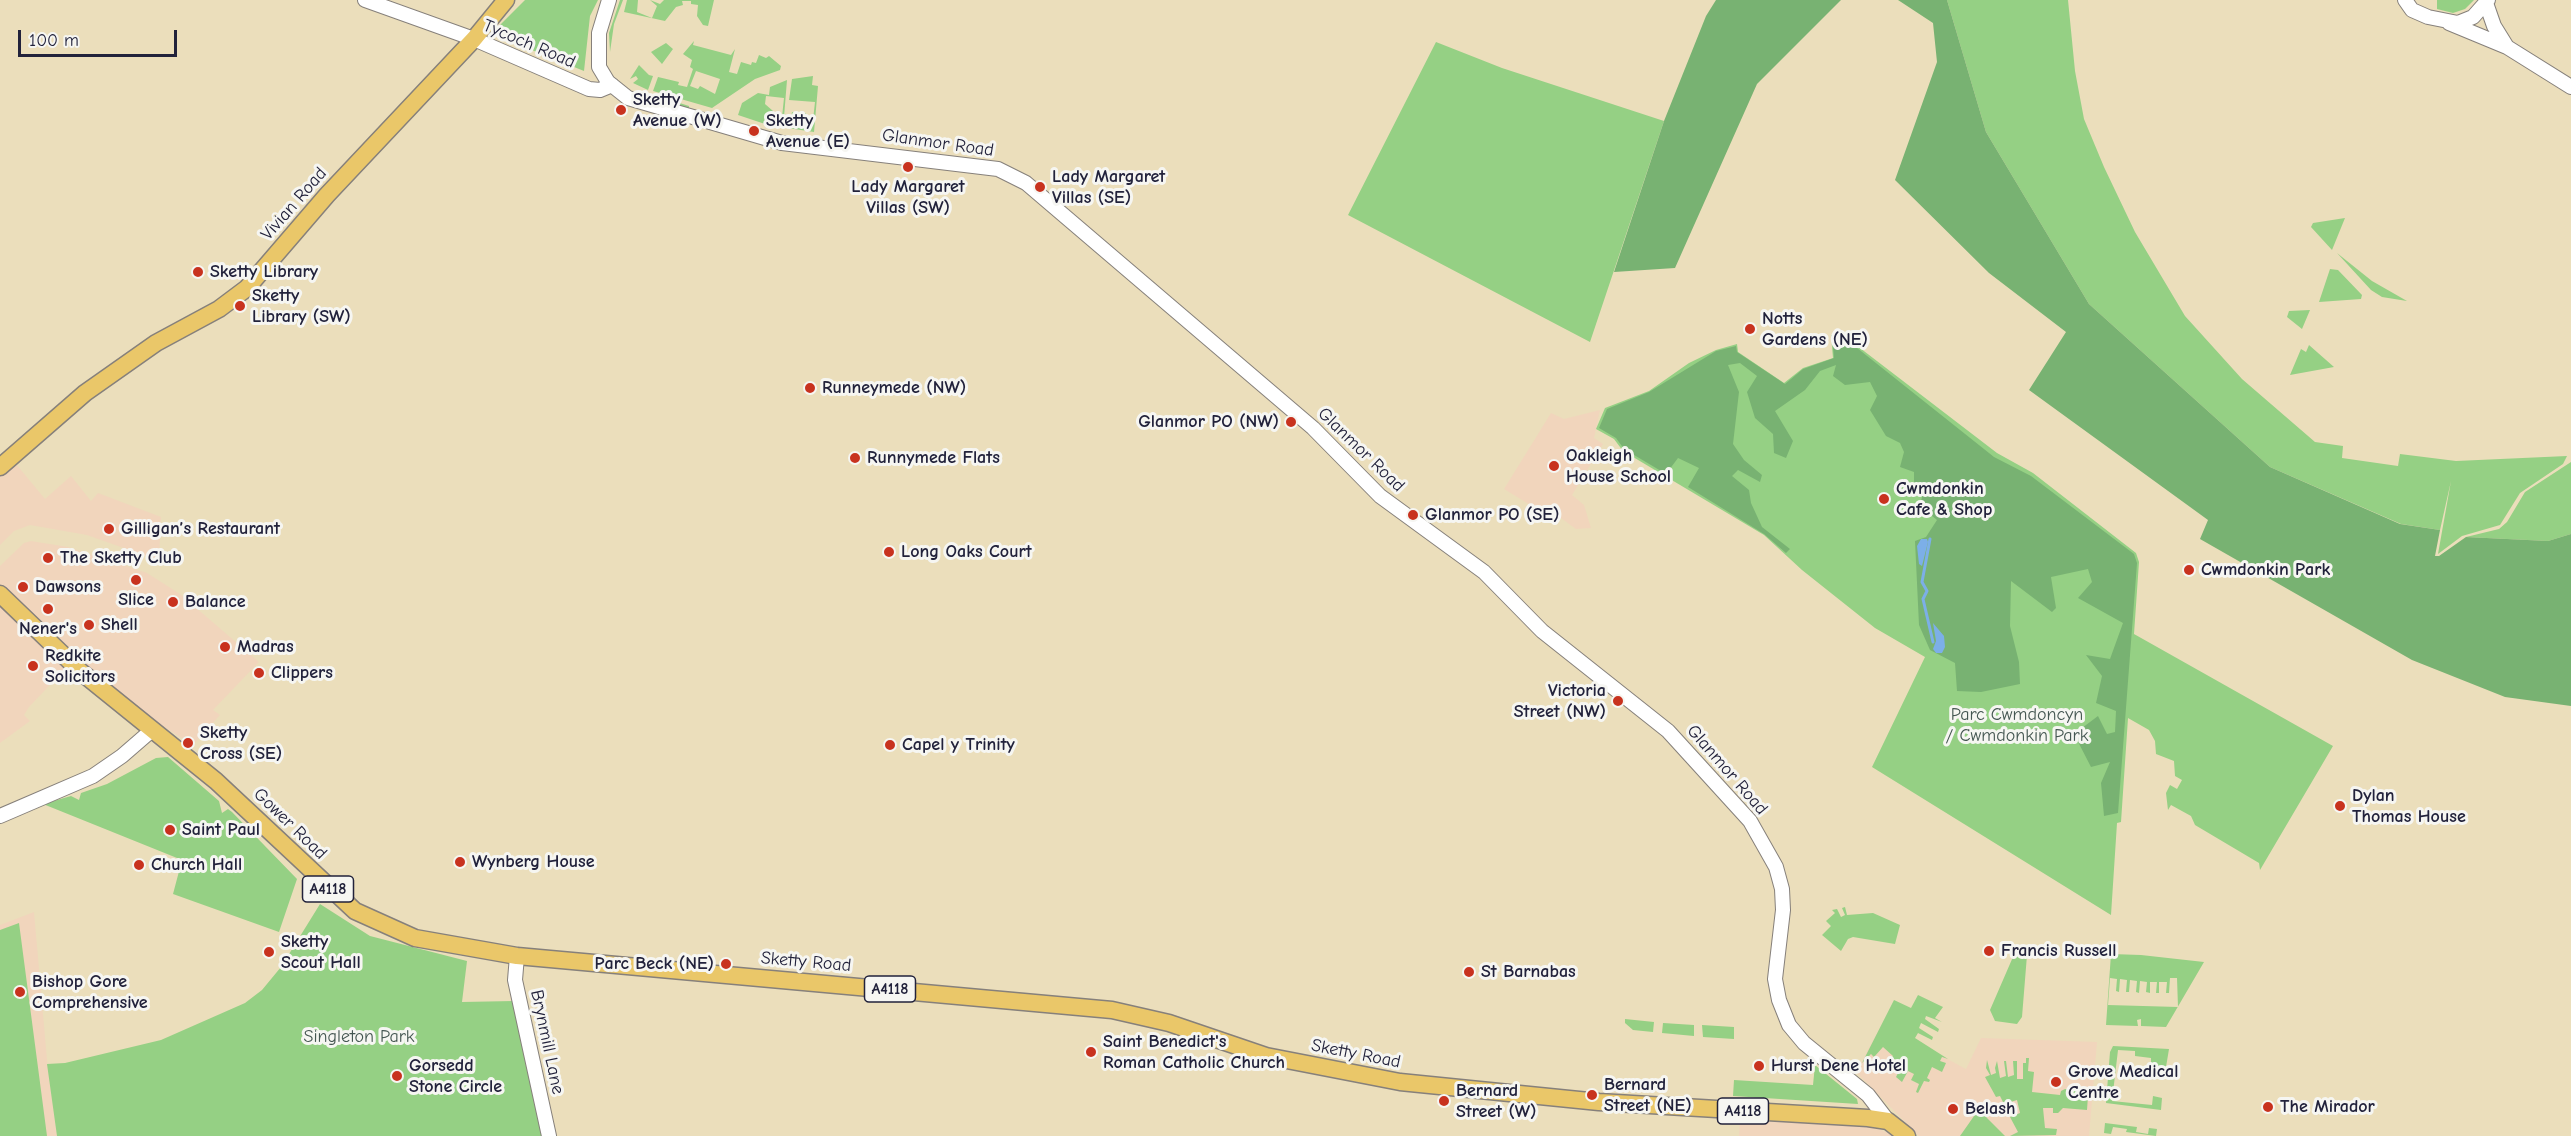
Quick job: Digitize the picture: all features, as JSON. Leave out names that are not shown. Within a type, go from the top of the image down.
[{"type":"main road","name":"Vivian Road","points":[[0,466],[85,393],[156,343],[219,309],[247,288],[342,178],[474,39],[506,0]]},
{"type":"main road","name":"Gower Road","points":[[0,594],[81,672],[216,781],[305,867],[355,911],[416,938],[517,956],[645,967]]},
{"type":"main road","name":"Sketty Road","points":[[645,967],[1112,1010],[1169,1023],[1266,1056],[1400,1082],[1567,1100],[1888,1122]]},
{"type":"main road","points":[[1888,1122],[1907,1136]]},
{"type":"street","name":"Tycoch Road","points":[[365,0],[474,39],[589,89],[600,90],[612,85]]},
{"type":"street","points":[[609,0],[599,33],[598,59],[601,72],[612,85]]},
{"type":"street","points":[[2405,0],[2412,10],[2507,47],[2571,87]]},
{"type":"street","points":[[2448,23],[2466,21],[2487,1],[2494,26],[2507,47]]},
{"type":"street","name":"Glanmor Road","points":[[612,85],[628,98],[642,104],[782,143],[998,169],[1026,183],[1313,428],[1380,496],[1484,572],[1542,631],[1668,730],[1692,756],[1750,821],[1776,867],[1782,889],[1783,910],[1775,979],[1779,1000],[1789,1025],[1804,1043],[1868,1095],[1888,1122]]},
{"type":"street","points":[[0,816],[93,776],[122,756],[152,730]]},
{"type":"street","name":"Brynmill Lane","points":[[517,956],[515,980],[549,1136]]},
{"type":"shaded area","name":"Oakleigh House School","points":[[1600,410],[1594,438],[1603,444],[1572,495],[1584,505],[1591,528],[1576,529],[1554,513],[1550,517],[1504,489],[1551,413],[1564,419]]},
{"type":"shaded area","points":[[16,464],[45,499],[71,476],[91,501],[98,493],[161,517],[159,558],[155,559],[87,535],[30,525],[14,531],[0,545],[0,476]]},
{"type":"shaded area","points":[[31,541],[68,547],[147,573],[180,594],[259,662],[213,710],[220,715],[193,745],[145,715],[71,656],[0,586],[0,566],[24,543]]},
{"type":"shaded area","points":[[0,604],[66,668],[29,707],[24,715],[30,721],[0,743]]},
{"type":"shaded area","name":"Bishop Gore Comprehensive","points":[[34,912],[47,1060],[57,1136],[0,1136],[0,925]]},
{"type":"shaded area","points":[[1882,1024],[1966,1069],[1981,1038],[2097,1042],[2089,1136],[1919,1136],[1856,1072]]},
{"type":"shaded area","points":[[1740,1117],[1866,1124],[1896,1136],[1739,1136]]},
{"type":"green space","points":[[525,0],[598,0],[590,16],[584,71],[502,38],[497,28]]},
{"type":"green space","points":[[620,0],[623,0],[614,24],[610,52],[609,33]]},
{"type":"green space","points":[[627,0],[638,0],[637,12],[652,18],[657,6],[650,0],[660,4],[664,0],[714,0],[708,26],[703,25],[697,16],[698,5],[691,4],[691,1],[682,1],[683,5],[676,7],[665,21],[624,12]]},
{"type":"green space","points":[[1716,0],[1841,0],[1757,84],[1675,268],[1614,272],[1664,121],[1706,16]]},
{"type":"green space","points":[[1898,0],[1947,0],[1986,132],[2089,304],[2270,467],[2400,524],[2440,530],[2435,556],[2439,556],[2466,537],[2548,541],[2571,534],[2571,706],[2505,697],[2412,660],[2200,539],[2208,520],[2029,390],[2066,332],[1989,273],[1895,180],[1937,62],[1933,23]]},
{"type":"green space","points":[[1947,0],[2068,0],[2075,71],[2084,119],[2135,232],[2185,316],[2242,379],[2315,442],[2343,446],[2342,458],[2398,466],[2400,454],[2456,461],[2567,456],[2563,464],[2520,493],[2500,525],[2462,536],[2438,554],[2451,481],[2440,530],[2401,524],[2270,467],[2089,304],[1986,132]]},
{"type":"green space","points":[[2437,0],[2474,0],[2465,9],[2453,13],[2437,9]]},
{"type":"green space","points":[[694,41],[693,45],[731,55],[735,49],[729,72],[737,74],[741,62],[751,65],[752,62],[756,63],[759,55],[766,58],[769,56],[781,66],[780,70],[755,79],[712,108],[653,91],[658,77],[679,82],[678,85],[687,87],[693,69],[690,67],[692,60],[683,54]],"holes":[[[696,71],[720,79],[715,94],[700,86],[698,89],[690,86]]]},
{"type":"green space","points":[[1436,42],[1502,68],[1664,121],[1590,342],[1348,215]]},
{"type":"green space","points":[[666,43],[673,49],[662,64],[651,52]]},
{"type":"green space","points":[[639,65],[653,76],[648,90],[633,83],[638,79],[636,76],[630,79]]},
{"type":"green space","points":[[813,76],[812,85],[818,86],[814,132],[768,125],[738,115],[742,103],[758,93],[769,95],[770,87],[787,80],[784,117],[791,118],[792,112],[806,113],[805,120],[813,120],[815,102],[789,100],[792,79]],"holes":[[[766,96],[784,98],[782,117],[773,115],[773,111],[765,104]]]},
{"type":"green space","points":[[652,94],[689,106],[689,110],[653,99]]},
{"type":"green space","points":[[2345,218],[2332,250],[2311,227],[2313,223]]},
{"type":"green space","points":[[2337,253],[2372,281],[2407,301],[2382,297],[2371,290]]},
{"type":"green space","points":[[2330,269],[2338,270],[2362,295],[2361,299],[2319,302]]},
{"type":"green space","points":[[2310,310],[2302,329],[2287,317],[2289,311]]},
{"type":"green space","name":"Parc Cwmdoncyn / Cwmdonkin Park","points":[[1831,335],[1843,335],[1997,453],[2033,473],[2136,553],[2139,562],[2134,634],[2333,746],[2260,870],[2259,863],[2195,825],[2191,816],[2171,805],[2168,810],[2166,793],[2170,785],[2177,789],[2182,780],[2175,776],[2174,761],[2156,754],[2155,741],[2149,730],[2128,718],[2121,822],[2117,823],[2111,915],[1872,767],[1925,657],[1875,628],[1802,570],[1764,535],[1623,451],[1614,439],[1596,429],[1605,408],[1649,391],[1689,363],[1716,350],[1737,344],[1738,352],[1784,383],[1803,368],[1833,358]]},
{"type":"green space","points":[[1832,336],[1842,336],[1994,457],[2031,476],[2134,554],[2137,563],[2118,813],[2104,816],[2101,783],[2110,762],[2091,767],[2074,734],[2098,716],[2107,734],[2115,732],[2116,711],[2096,703],[2102,676],[2086,655],[2110,659],[2123,623],[2078,598],[2092,582],[2088,569],[2051,577],[2056,608],[2052,612],[2011,581],[2010,626],[2019,662],[2020,684],[1981,692],[1957,691],[1955,663],[1930,650],[1919,625],[1915,541],[1926,537],[1937,520],[1920,506],[1924,488],[1914,484],[1914,472],[1900,467],[1904,452],[1900,443],[1886,436],[1870,410],[1877,396],[1870,382],[1845,385],[1833,376],[1836,365],[1820,371],[1805,390],[1775,411],[1793,441],[1786,458],[1774,453],[1773,434],[1755,418],[1747,392],[1757,376],[1740,363],[1728,365],[1739,392],[1733,444],[1744,460],[1762,475],[1760,482],[1738,470],[1732,476],[1749,490],[1751,503],[1762,527],[1790,549],[1786,553],[1764,534],[1688,487],[1699,468],[1678,458],[1666,474],[1624,449],[1616,438],[1599,428],[1607,409],[1649,392],[1716,351],[1736,346],[1737,352],[1785,384],[1803,369],[1834,358]]},
{"type":"green space","points":[[2309,345],[2334,367],[2290,375],[2301,349],[2306,352]]},
{"type":"green space","points":[[2571,462],[2571,534],[2548,541],[2466,537],[2499,529],[2507,522],[2525,492]]},
{"type":"green space","name":"Saint Paul","points":[[168,757],[219,801],[222,813],[228,809],[232,812],[297,879],[279,932],[173,894],[182,860],[43,804],[71,796],[79,800],[81,793],[107,784],[156,758]]},
{"type":"green space","name":"Singleton Park","points":[[320,904],[370,936],[467,961],[462,1002],[514,1001],[526,1066],[545,1136],[57,1136],[47,1064],[65,1063],[161,1040],[245,1003],[262,990],[281,967]]},
{"type":"green space","points":[[1845,907],[1847,915],[1873,913],[1900,925],[1895,944],[1853,937],[1848,939],[1841,951],[1822,935],[1831,926],[1826,921],[1835,913],[1832,910],[1837,909],[1841,917],[1845,915],[1842,908]]},
{"type":"green space","name":"Bishop Gore Comprehensive","points":[[19,923],[47,1136],[0,1136],[0,930]]},
{"type":"green space","points":[[2016,950],[2027,955],[2022,1017],[2017,1024],[1995,1021],[1990,1010]]},
{"type":"green space","points":[[2111,954],[2204,962],[2178,1007],[2166,1027],[2141,1026],[2141,1019],[2137,1020],[2138,1026],[2106,1025]],"holes":[[[2110,978],[2117,979],[2116,991],[2119,992],[2120,979],[2127,980],[2126,992],[2129,992],[2130,980],[2137,981],[2136,992],[2139,993],[2140,981],[2147,982],[2146,992],[2150,993],[2150,982],[2157,982],[2156,993],[2159,993],[2159,982],[2167,982],[2166,993],[2169,993],[2170,978],[2177,978],[2178,1007],[2108,1005]]]},
{"type":"green space","points":[[1918,995],[1943,1007],[1935,1018],[1942,1022],[1926,1016],[1925,1019],[1939,1029],[1938,1032],[1921,1023],[1919,1028],[1933,1037],[1932,1040],[1918,1033],[1915,1038],[1948,1059],[1942,1057],[1940,1061],[1946,1063],[1942,1072],[1932,1067],[1927,1078],[1929,1082],[1924,1081],[1918,1093],[1916,1092],[1919,1084],[1911,1080],[1914,1074],[1908,1071],[1902,1082],[1896,1077],[1903,1063],[1891,1058],[1893,1056],[1883,1047],[1874,1057],[1871,1054],[1862,1063],[1894,1000],[1911,1008]]},
{"type":"green space","points":[[1625,1019],[1654,1022],[1653,1032],[1633,1030],[1625,1023]]},
{"type":"green space","points":[[1663,1023],[1694,1025],[1694,1036],[1662,1033]]},
{"type":"green space","points":[[1702,1025],[1734,1027],[1734,1039],[1703,1037]]},
{"type":"green space","points":[[2113,1046],[2169,1049],[2166,1067],[2151,1066],[2151,1058],[2135,1056],[2135,1051],[2118,1050],[2112,1101],[2152,1105],[2153,1096],[2162,1098],[2161,1110],[2106,1103],[2110,1052]]},
{"type":"green space","points":[[2026,1058],[2029,1058],[2028,1071],[2034,1072],[2032,1092],[2060,1095],[2065,1089],[2079,1091],[2088,1096],[2087,1110],[2063,1108],[2058,1113],[2053,1113],[2053,1108],[2043,1108],[2045,1128],[2057,1129],[2056,1135],[2010,1136],[2018,1132],[2010,1117],[2020,1113],[2017,1100],[2004,1104],[2000,1096],[1996,1097],[1985,1077],[1990,1075],[1986,1068],[1987,1060],[1991,1075],[1996,1073],[1997,1061],[2000,1078],[2006,1076],[2004,1061],[2006,1061],[2008,1077],[2014,1075],[2013,1061],[2017,1061],[2017,1079],[2023,1079],[2023,1063],[2026,1063]]},
{"type":"green space","points":[[1815,1065],[1857,1099],[1858,1104],[1733,1096],[1734,1080],[1813,1085]]},
{"type":"green space","points":[[1979,1109],[1987,1118],[2005,1136],[1960,1136]]},
{"type":"green space","points":[[2105,1123],[2137,1127],[2136,1132],[2148,1134],[2149,1128],[2157,1129],[2156,1136],[2126,1132],[2127,1129],[2113,1127],[2111,1134],[2104,1133]]},
{"type":"water","points":[[1921,539],[1927,539],[1928,542],[1922,566],[1919,564],[1917,546]]},
{"type":"water","points":[[1933,623],[1944,636],[1945,647],[1942,653],[1936,653],[1933,649],[1936,641]]},
{"type":"waterway","points":[[1930,539],[1922,582],[1927,591],[1923,599],[1933,642]]},
{"type":"place","name":"Sketty Avenue (W)","points":[[621,110]]},
{"type":"place","name":"Sketty Avenue (E)","points":[[754,131]]},
{"type":"place","name":"Lady Margaret Villas (SW)","points":[[908,167]]},
{"type":"place","name":"Lady Margaret Villas (SE)","points":[[1040,187]]},
{"type":"place","name":"Sketty Library","points":[[198,272]]},
{"type":"place","name":"Sketty Library (SW)","points":[[240,306]]},
{"type":"place","name":"Notts Gardens (NE)","points":[[1750,329]]},
{"type":"place","name":"Runneymede (NW)","points":[[810,388]]},
{"type":"place","name":"Glanmor PO (NW)","points":[[1291,422]]},
{"type":"place","name":"Runnymede Flats","points":[[855,458]]},
{"type":"place","name":"Oakleigh House School","points":[[1554,466]]},
{"type":"place","name":"Cwmdonkin Cafe & Shop","points":[[1884,499]]},
{"type":"place","name":"Glanmor PO (SE)","points":[[1413,515]]},
{"type":"place","name":"Gilligan’s Restaurant","points":[[109,529]]},
{"type":"place","name":"Long Oaks Court","points":[[889,552]]},
{"type":"place","name":"The Sketty Club","points":[[48,558]]},
{"type":"place","name":"Cwmdonkin Park","points":[[2189,570]]},
{"type":"place","name":"Slice","points":[[136,580]]},
{"type":"place","name":"Dawsons","points":[[23,587]]},
{"type":"place","name":"Balance","points":[[173,602]]},
{"type":"place","name":"Nener's","points":[[48,609]]},
{"type":"place","name":"Shell","points":[[89,625]]},
{"type":"place","name":"Madras","points":[[225,647]]},
{"type":"place","name":"Redkite Solicitors","points":[[33,666]]},
{"type":"place","name":"Clippers","points":[[259,673]]},
{"type":"place","name":"Victoria Street (NW)","points":[[1618,701]]},
{"type":"place","name":"Sketty Cross (SE)","points":[[188,743]]},
{"type":"place","name":"Capel y Trinity","points":[[890,745]]},
{"type":"place","name":"Dylan Thomas House","points":[[2340,806]]},
{"type":"place","name":"Saint Paul","points":[[170,830]]},
{"type":"place","name":"Wynberg House","points":[[460,862]]},
{"type":"place","name":"Church Hall","points":[[139,865]]},
{"type":"place","name":"Francis Russell","points":[[1989,951]]},
{"type":"place","name":"Sketty Scout Hall","points":[[269,952]]},
{"type":"place","name":"Parc Beck (NE)","points":[[726,964]]},
{"type":"place","name":"St Barnabas","points":[[1469,972]]},
{"type":"place","name":"Bishop Gore Comprehensive","points":[[20,992]]},
{"type":"place","name":"Saint Benedict's Roman Catholic Church","points":[[1091,1052]]},
{"type":"place","name":"Hurst Dene Hotel","points":[[1759,1066]]},
{"type":"place","name":"Gorsedd Stone Circle","points":[[397,1076]]},
{"type":"place","name":"Grove Medical Centre","points":[[2056,1082]]},
{"type":"place","name":"Bernard Street (NE)","points":[[1592,1095]]},
{"type":"place","name":"Bernard Street (W)","points":[[1444,1101]]},
{"type":"place","name":"The Mirador","points":[[2268,1107]]},
{"type":"place","name":"Belash","points":[[1953,1109]]}]
